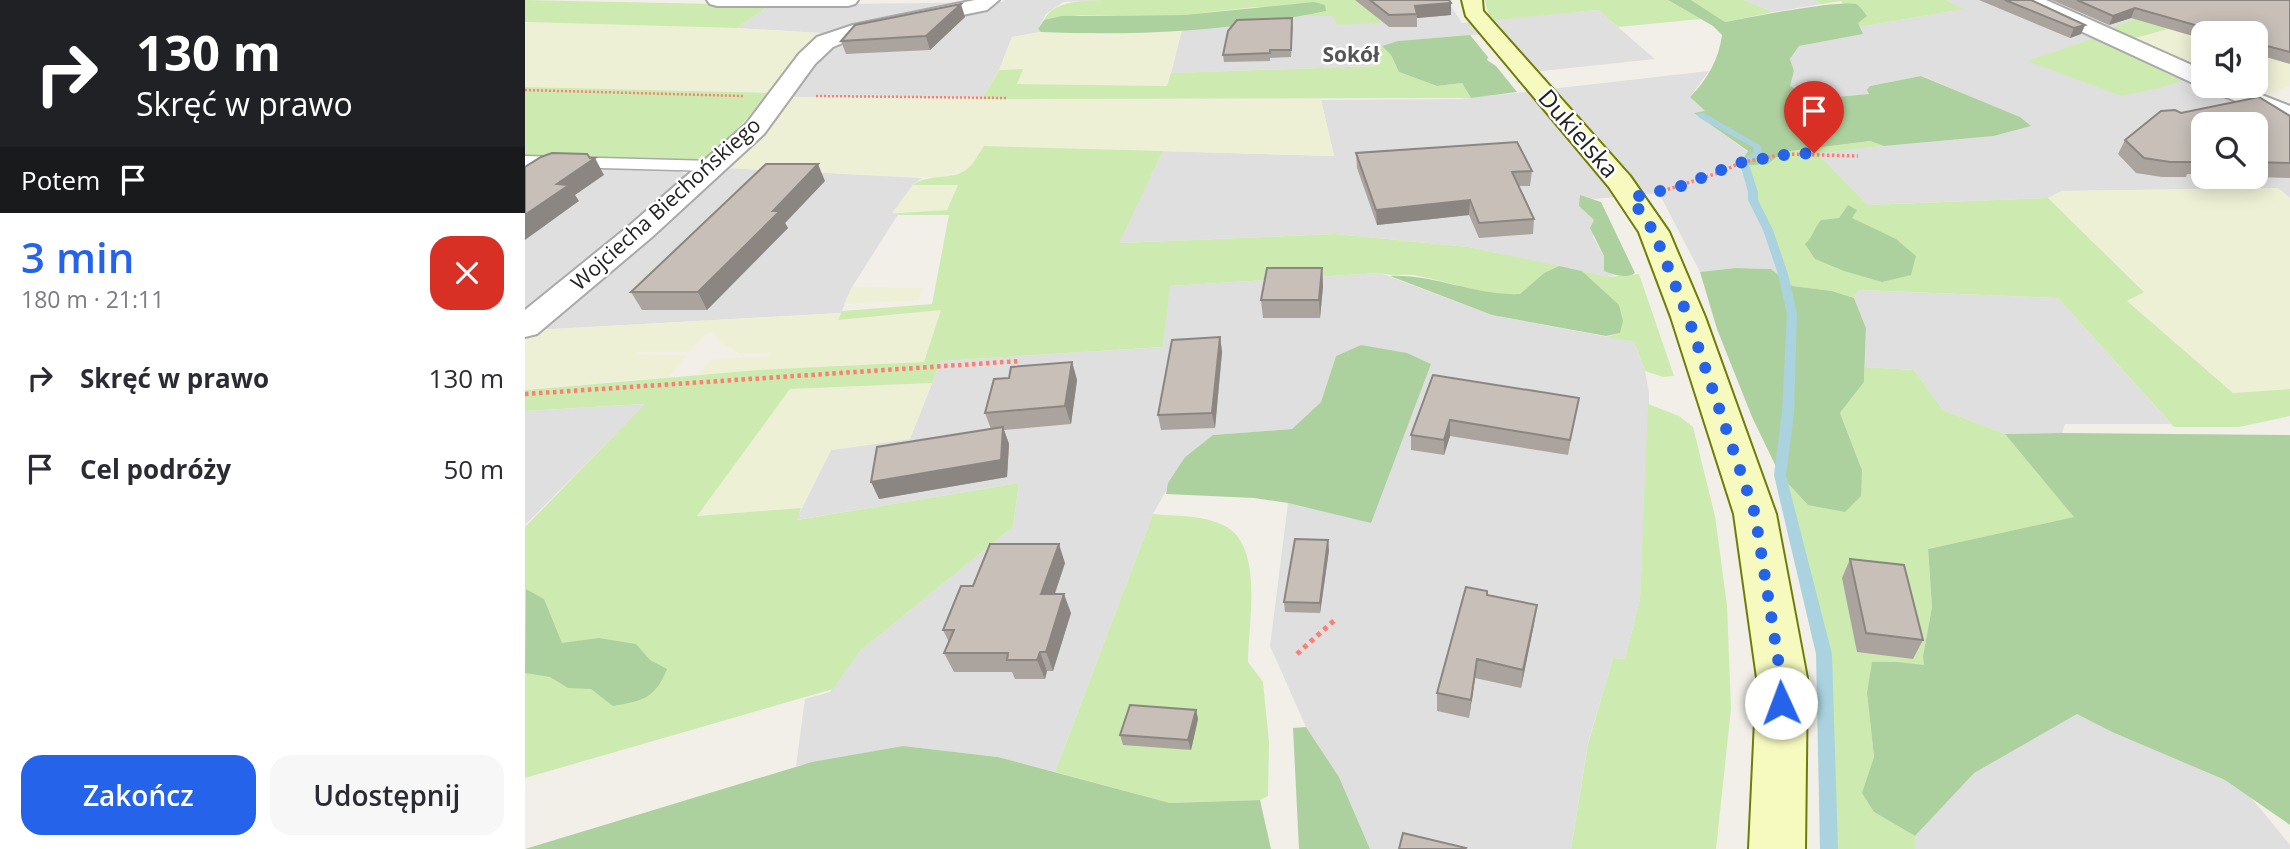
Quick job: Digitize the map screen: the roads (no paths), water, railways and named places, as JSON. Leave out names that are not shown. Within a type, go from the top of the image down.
[{"type":"main road","name":"Dukielska","points":[[1472,0],[1473,12],[1621,182],[1654,232],[1688,317],[1755,514],[1781,678],[1777,849]]},
{"type":"street","points":[[717,0],[848,0]]},
{"type":"street","name":"Wojciecha Biechońskiego","points":[[525,327],[755,128],[807,59],[825,42],[853,31],[980,6],[989,0]]},
{"type":"street","points":[[2029,0],[2191,74]]},
{"type":"street","points":[[2249,98],[2290,115]]},
{"type":"lane","points":[[525,161],[713,166]]},
{"type":"waterway","points":[[1701,115],[1757,146],[1759,154],[1743,160],[1753,200],[1768,230],[1783,274],[1792,314],[1788,413],[1780,475],[1824,654],[1829,849]]},
{"type":"district","name":"Sokół","points":[[1351,55]]}]
